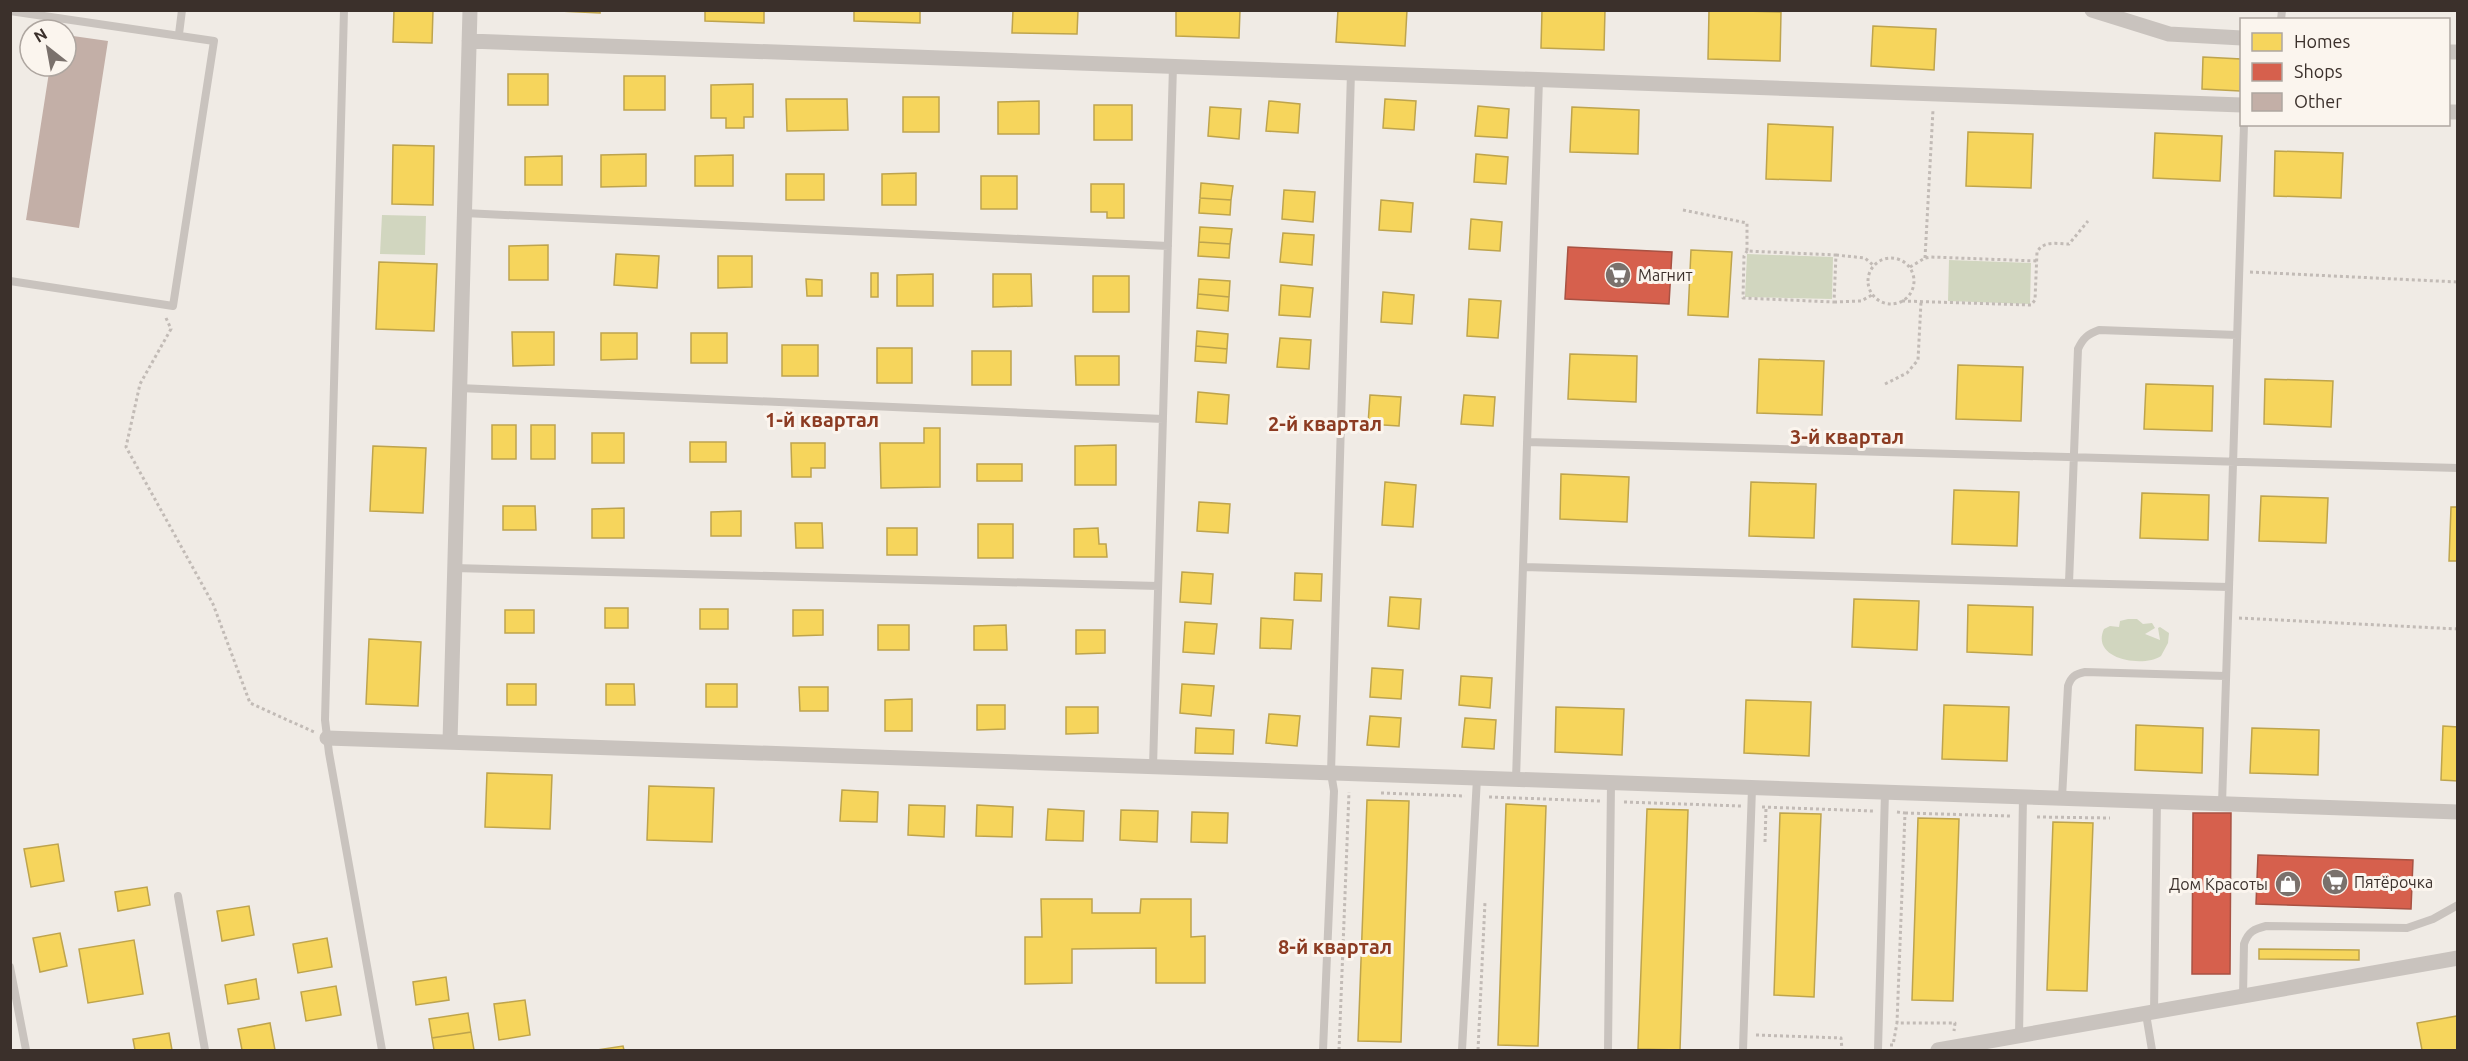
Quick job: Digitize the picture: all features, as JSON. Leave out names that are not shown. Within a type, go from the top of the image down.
[{"type":"street","points":[[450,742],[470,10]]},
{"type":"street","points":[[2092,10],[2169,34],[2240,38]]},
{"type":"street","points":[[469,41],[2240,105]]},
{"type":"street","points":[[327,738],[2457,812]]},
{"type":"street","points":[[1938,1050],[2457,958]]},
{"type":"lane","points":[[179,34],[182,10]]},
{"type":"lane","points":[[344,10],[325,703],[327,738],[382,1050]]},
{"type":"lane","points":[[10,11],[179,34],[213,41],[173,306],[10,281]]},
{"type":"lane","points":[[1153,767],[1173,66]]},
{"type":"lane","points":[[1323,1050],[1334,791],[1331,773],[1351,72]]},
{"type":"lane","points":[[1516,779],[1539,79]]},
{"type":"lane","points":[[2222,804],[2244,126]]},
{"type":"lane","points":[[464,213],[1168,246]]},
{"type":"lane","points":[[2069,583],[2078,349],[2088,334],[2099,330],[2237,335]]},
{"type":"lane","points":[[459,388],[1163,418]]},
{"type":"lane","points":[[1527,442],[2457,468]]},
{"type":"lane","points":[[1523,567],[2229,587]]},
{"type":"lane","points":[[454,568],[1158,586]]},
{"type":"lane","points":[[2062,798],[2068,686],[2076,674],[2085,672],[2226,676]]},
{"type":"lane","points":[[1462,1050],[1477,778]]},
{"type":"lane","points":[[1608,1050],[1611,783]]},
{"type":"lane","points":[[1743,1050],[1752,788]]},
{"type":"lane","points":[[1878,1050],[1885,792]]},
{"type":"lane","points":[[2019,1036],[2023,797]]},
{"type":"lane","points":[[2152,1050],[2150,1013],[2157,801]]},
{"type":"lane","points":[[178,896],[205,1050]]},
{"type":"lane","points":[[2243,996],[2244,944],[2250,932],[2256,928],[2266,926],[2407,928],[2433,919],[2457,905]]},
{"type":"lane","points":[[10,967],[26,1050]]},
{"type":"path","points":[[1925,258],[1934,94]]},
{"type":"path","points":[[1683,210],[1747,223],[1747,251],[1743,255],[1742,296],[1745,299],[1834,302],[1861,301],[1872,295]]},
{"type":"path","points":[[1902,301],[2031,305],[2035,300],[2037,252],[2042,245],[2069,244],[2088,221]]},
{"type":"path","points":[[1747,251],[1865,258],[1873,266]]},
{"type":"path","points":[[1834,302],[1836,255]]},
{"type":"path","points":[[1892,257],[1899,258],[1910,267],[1914,286],[1912,292],[1902,301],[1896,304],[1883,303],[1872,295],[1868,283],[1873,266],[1878,261],[1892,257]]},
{"type":"path","points":[[1910,267],[1925,258],[2037,261]]},
{"type":"path","points":[[2239,272],[2457,282]]},
{"type":"path","points":[[1885,384],[1912,370],[1918,360],[1921,302]]},
{"type":"path","points":[[161,305],[171,329],[140,384],[126,447],[213,603],[250,703],[327,738]]},
{"type":"path","points":[[2228,618],[2457,628]]},
{"type":"path","points":[[1334,791],[1360,792]]},
{"type":"path","points":[[1339,1050],[1349,792]]},
{"type":"path","points":[[1372,793],[1905,813],[1897,1023],[1955,1023],[1954,1038]]},
{"type":"path","points":[[2037,817],[2121,819]]},
{"type":"path","points":[[1478,1050],[1485,901]]},
{"type":"path","points":[[1756,1043],[1756,1035],[1841,1038],[1842,1050]]},
{"type":"green space","points":[[382,215],[426,216],[425,255],[380,254]]},
{"type":"green space","points":[[1747,254],[1833,257],[1832,299],[1745,297]]},
{"type":"green space","points":[[1949,260],[2031,263],[2030,304],[1948,301]]},
{"type":"green space","points":[[2137,619],[2143,624],[2152,623],[2155,628],[2145,634],[2160,640],[2158,628],[2169,633],[2168,643],[2161,656],[2153,660],[2132,661],[2121,659],[2105,648],[2102,640],[2104,629],[2110,626],[2119,627],[2120,621]]},
{"type":"building: Homes","points":[[394,10],[433,10],[432,43],[393,42]]},
{"type":"building: Homes","points":[[538,10],[600,10],[600,13]]},
{"type":"building: Homes","points":[[705,10],[764,10],[764,23],[705,21]]},
{"type":"building: Homes","points":[[854,10],[920,10],[920,23],[854,21]]},
{"type":"building: Homes","points":[[1013,10],[1078,10],[1077,34],[1012,33]]},
{"type":"building: Homes","points":[[1176,10],[1240,10],[1239,38],[1176,36]]},
{"type":"building: Homes","points":[[1338,10],[1407,10],[1405,46],[1336,42]]},
{"type":"building: Homes","points":[[1542,10],[1605,10],[1604,50],[1541,48]]},
{"type":"building: Homes","points":[[1709,10],[1781,12],[1780,61],[1708,59]]},
{"type":"building: Homes","points":[[1873,26],[1936,29],[1934,70],[1871,66]]},
{"type":"building: Homes","points":[[2203,57],[2240,59],[2240,91],[2202,89]]},
{"type":"building: Homes","points":[[508,74],[548,74],[548,105],[508,105]]},
{"type":"building: Homes","points":[[624,76],[665,76],[665,110],[624,110]]},
{"type":"building: Homes","points":[[753,84],[753,117],[744,117],[744,128],[726,128],[726,118],[711,118],[711,85]]},
{"type":"building: Homes","points":[[903,97],[939,97],[939,132],[903,132]]},
{"type":"building: Homes","points":[[786,99],[847,99],[848,130],[787,131]]},
{"type":"building: Homes","points":[[1385,99],[1416,101],[1414,130],[1383,128]]},
{"type":"building: Homes","points":[[1039,101],[1039,134],[998,134],[998,102]]},
{"type":"building: Homes","points":[[1269,101],[1300,104],[1298,133],[1266,131]]},
{"type":"building: Homes","points":[[1094,105],[1132,105],[1132,140],[1094,140]]},
{"type":"building: Homes","points":[[1478,106],[1509,109],[1507,138],[1475,136]]},
{"type":"building: Homes","points":[[1210,107],[1241,109],[1239,139],[1208,136]]},
{"type":"building: Homes","points":[[1572,107],[1639,110],[1638,154],[1570,152]]},
{"type":"building: Homes","points":[[1768,124],[1833,127],[1831,181],[1766,179]]},
{"type":"building: Homes","points":[[1968,132],[2033,134],[2031,188],[1966,186]]},
{"type":"building: Homes","points":[[2155,133],[2222,136],[2220,181],[2153,178]]},
{"type":"building: Homes","points":[[393,145],[434,146],[433,205],[392,204]]},
{"type":"building: Homes","points":[[2275,151],[2343,153],[2341,198],[2274,196]]},
{"type":"building: Homes","points":[[646,154],[646,186],[601,187],[601,155]]},
{"type":"building: Homes","points":[[1476,154],[1508,157],[1506,184],[1474,182]]},
{"type":"building: Homes","points":[[733,155],[733,186],[695,186],[695,156]]},
{"type":"building: Homes","points":[[562,156],[562,185],[525,185],[525,157]]},
{"type":"building: Homes","points":[[916,173],[916,205],[882,205],[882,174]]},
{"type":"building: Homes","points":[[786,174],[824,174],[824,200],[786,200]]},
{"type":"building: Homes","points":[[981,176],[1017,176],[1017,209],[981,209]]},
{"type":"building: Homes","points":[[1201,183],[1233,186],[1231,200],[1200,198]]},
{"type":"building: Homes","points":[[1091,184],[1124,184],[1124,218],[1107,218],[1107,212],[1091,212]]},
{"type":"building: Homes","points":[[1284,190],[1315,192],[1313,222],[1282,219]]},
{"type":"building: Homes","points":[[1200,198],[1231,200],[1230,215],[1199,213]]},
{"type":"building: Homes","points":[[1381,200],[1413,203],[1411,232],[1379,230]]},
{"type":"building: Homes","points":[[1471,219],[1502,222],[1500,251],[1469,249]]},
{"type":"building: Homes","points":[[1200,227],[1232,229],[1230,244],[1199,242]]},
{"type":"building: Homes","points":[[1283,233],[1314,235],[1312,265],[1280,262]]},
{"type":"building: Homes","points":[[1199,242],[1230,244],[1229,258],[1198,256]]},
{"type":"building: Homes","points":[[548,245],[548,280],[509,280],[509,246]]},
{"type":"building: Homes","points":[[1691,250],[1732,252],[1728,317],[1688,315]]},
{"type":"building: Homes","points":[[616,254],[659,256],[657,288],[614,285]]},
{"type":"building: Homes","points":[[718,256],[752,256],[752,287],[718,288]]},
{"type":"building: Homes","points":[[379,262],[437,264],[434,331],[376,329]]},
{"type":"building: Homes","points":[[871,273],[878,273],[878,297],[871,297]]},
{"type":"building: Homes","points":[[933,274],[933,306],[897,306],[897,275]]},
{"type":"building: Homes","points":[[993,274],[1031,274],[1032,306],[993,307]]},
{"type":"building: Homes","points":[[1093,276],[1129,276],[1129,312],[1093,312]]},
{"type":"building: Homes","points":[[806,279],[822,280],[822,296],[807,296]]},
{"type":"building: Homes","points":[[1199,279],[1230,281],[1229,297],[1198,294]]},
{"type":"building: Homes","points":[[1281,285],[1313,288],[1310,317],[1279,315]]},
{"type":"building: Homes","points":[[1383,292],[1414,295],[1412,324],[1381,322]]},
{"type":"building: Homes","points":[[1198,294],[1229,297],[1228,311],[1197,308]]},
{"type":"building: Homes","points":[[1469,299],[1501,301],[1498,338],[1467,336]]},
{"type":"building: Homes","points":[[1197,331],[1228,334],[1227,349],[1196,346]]},
{"type":"building: Homes","points":[[512,332],[554,332],[554,365],[513,366]]},
{"type":"building: Homes","points":[[601,333],[637,333],[637,359],[601,360]]},
{"type":"building: Homes","points":[[691,333],[727,333],[727,363],[691,363]]},
{"type":"building: Homes","points":[[1280,338],[1311,340],[1309,369],[1277,367]]},
{"type":"building: Homes","points":[[782,345],[818,345],[818,376],[782,376]]},
{"type":"building: Homes","points":[[1196,346],[1227,349],[1226,363],[1195,361]]},
{"type":"building: Homes","points":[[877,348],[912,348],[912,383],[877,383]]},
{"type":"building: Homes","points":[[972,351],[1011,351],[1011,385],[972,385]]},
{"type":"building: Homes","points":[[1570,354],[1637,356],[1636,402],[1568,399]]},
{"type":"building: Homes","points":[[1075,356],[1119,356],[1119,385],[1076,385]]},
{"type":"building: Homes","points":[[1759,359],[1824,361],[1822,415],[1757,413]]},
{"type":"building: Homes","points":[[1958,365],[2023,367],[2021,421],[1956,419]]},
{"type":"building: Homes","points":[[2265,379],[2333,381],[2331,427],[2264,424]]},
{"type":"building: Homes","points":[[2146,384],[2213,386],[2212,431],[2144,429]]},
{"type":"building: Homes","points":[[1198,392],[1229,395],[1227,424],[1196,422]]},
{"type":"building: Homes","points":[[1370,395],[1401,397],[1399,426],[1368,424]]},
{"type":"building: Homes","points":[[1464,395],[1495,397],[1493,426],[1461,424]]},
{"type":"building: Homes","points":[[492,425],[516,425],[516,459],[492,459]]},
{"type":"building: Homes","points":[[531,425],[555,425],[555,459],[531,459]]},
{"type":"building: Homes","points":[[924,428],[940,428],[940,487],[881,488],[880,443],[924,443]]},
{"type":"building: Homes","points":[[592,433],[624,433],[624,463],[592,463]]},
{"type":"building: Homes","points":[[690,442],[726,442],[726,462],[690,462]]},
{"type":"building: Homes","points":[[791,443],[825,443],[825,468],[811,468],[811,477],[792,477]]},
{"type":"building: Homes","points":[[1116,445],[1116,485],[1075,485],[1075,446]]},
{"type":"building: Homes","points":[[373,446],[426,448],[423,513],[370,511]]},
{"type":"building: Homes","points":[[977,464],[1022,464],[1022,481],[977,481]]},
{"type":"building: Homes","points":[[1561,474],[1629,477],[1627,522],[1560,519]]},
{"type":"building: Homes","points":[[1385,482],[1416,485],[1413,527],[1382,525]]},
{"type":"building: Homes","points":[[1751,482],[1816,484],[1814,538],[1749,536]]},
{"type":"building: Homes","points":[[1954,490],[2019,492],[2017,546],[1952,544]]},
{"type":"building: Homes","points":[[2142,493],[2209,495],[2208,540],[2140,538]]},
{"type":"building: Homes","points":[[2261,496],[2328,498],[2326,543],[2259,541]]},
{"type":"building: Homes","points":[[1199,502],[1230,504],[1228,533],[1197,531]]},
{"type":"building: Homes","points":[[503,506],[535,506],[536,530],[503,530]]},
{"type":"building: Homes","points":[[2451,507],[2458,507],[2458,561],[2449,561]]},
{"type":"building: Homes","points":[[624,508],[624,538],[592,538],[592,509]]},
{"type":"building: Homes","points":[[741,511],[741,536],[711,536],[711,512]]},
{"type":"building: Homes","points":[[795,523],[822,523],[823,548],[796,548]]},
{"type":"building: Homes","points":[[978,524],[1013,524],[1013,558],[978,558]]},
{"type":"building: Homes","points":[[887,528],[917,528],[917,555],[887,555]]},
{"type":"building: Homes","points":[[1098,528],[1099,544],[1106,544],[1107,557],[1074,557],[1074,529]]},
{"type":"building: Homes","points":[[1182,572],[1213,574],[1211,604],[1180,602]]},
{"type":"building: Homes","points":[[1295,573],[1322,574],[1321,601],[1294,600]]},
{"type":"building: Homes","points":[[1390,597],[1421,599],[1419,629],[1388,626]]},
{"type":"building: Homes","points":[[1854,599],[1919,601],[1917,650],[1852,647]]},
{"type":"building: Homes","points":[[1968,605],[2033,607],[2032,655],[1967,652]]},
{"type":"building: Homes","points":[[605,608],[628,608],[628,628],[605,628]]},
{"type":"building: Homes","points":[[700,609],[728,609],[728,629],[700,629]]},
{"type":"building: Homes","points":[[505,610],[534,610],[534,633],[505,633]]},
{"type":"building: Homes","points":[[793,610],[823,610],[823,635],[793,636]]},
{"type":"building: Homes","points":[[1261,618],[1293,620],[1291,649],[1260,648]]},
{"type":"building: Homes","points":[[1185,622],[1217,624],[1214,654],[1183,652]]},
{"type":"building: Homes","points":[[878,625],[909,625],[909,650],[878,650]]},
{"type":"building: Homes","points":[[1006,625],[1007,650],[974,650],[974,626]]},
{"type":"building: Homes","points":[[1076,630],[1105,630],[1105,653],[1076,654]]},
{"type":"building: Homes","points":[[369,639],[421,642],[418,706],[366,704]]},
{"type":"building: Homes","points":[[1372,668],[1403,670],[1401,699],[1370,697]]},
{"type":"building: Homes","points":[[1461,676],[1492,678],[1490,708],[1459,705]]},
{"type":"building: Homes","points":[[507,684],[536,684],[536,705],[507,705]]},
{"type":"building: Homes","points":[[606,684],[634,684],[635,705],[606,705]]},
{"type":"building: Homes","points":[[706,684],[737,684],[737,707],[706,707]]},
{"type":"building: Homes","points":[[1182,684],[1214,686],[1211,716],[1180,713]]},
{"type":"building: Homes","points":[[799,687],[828,687],[828,711],[800,711]]},
{"type":"building: Homes","points":[[912,699],[912,731],[885,731],[885,700]]},
{"type":"building: Homes","points":[[1746,700],[1811,702],[1809,756],[1744,753]]},
{"type":"building: Homes","points":[[977,705],[1005,705],[1005,729],[977,730]]},
{"type":"building: Homes","points":[[1944,705],[2009,707],[2007,761],[1942,759]]},
{"type":"building: Homes","points":[[1066,707],[1098,707],[1098,733],[1066,734]]},
{"type":"building: Homes","points":[[1556,707],[1624,709],[1622,755],[1555,752]]},
{"type":"building: Homes","points":[[1269,714],[1300,716],[1297,746],[1266,743]]},
{"type":"building: Homes","points":[[1370,716],[1401,718],[1399,747],[1367,745]]},
{"type":"building: Homes","points":[[1465,718],[1496,720],[1494,749],[1462,747]]},
{"type":"building: Homes","points":[[2136,725],[2203,728],[2202,773],[2135,770]]},
{"type":"building: Homes","points":[[2443,726],[2458,727],[2458,781],[2441,780]]},
{"type":"building: Homes","points":[[1196,728],[1234,730],[1233,754],[1195,753]]},
{"type":"building: Homes","points":[[2252,728],[2319,730],[2318,775],[2250,773]]},
{"type":"building: Homes","points":[[487,773],[552,775],[550,829],[485,827]]},
{"type":"building: Homes","points":[[649,786],[714,788],[712,842],[647,840]]},
{"type":"building: Homes","points":[[842,790],[878,792],[877,822],[840,821]]},
{"type":"building: Homes","points":[[1367,800],[1409,801],[1401,1042],[1358,1041]]},
{"type":"building: Homes","points":[[1506,804],[1546,806],[1538,1046],[1498,1045]]},
{"type":"building: Homes","points":[[909,805],[945,806],[944,837],[908,835]]},
{"type":"building: Homes","points":[[977,805],[1013,807],[1012,837],[976,836]]},
{"type":"building: Homes","points":[[1048,809],[1084,811],[1083,841],[1046,840]]},
{"type":"building: Homes","points":[[1647,809],[1688,810],[1680,1050],[1638,1049]]},
{"type":"building: Homes","points":[[1121,810],[1158,811],[1157,842],[1120,840]]},
{"type":"building: Homes","points":[[1192,812],[1228,813],[1227,843],[1191,842]]},
{"type":"building: Homes","points":[[1780,813],[1821,814],[1814,997],[1774,995]]},
{"type":"building: Homes","points":[[1918,818],[1959,819],[1953,1001],[1912,1000]]},
{"type":"building: Homes","points":[[2053,822],[2093,823],[2087,991],[2047,990]]},
{"type":"building: Homes","points":[[58,844],[64,881],[31,887],[24,849]]},
{"type":"building: Homes","points":[[147,887],[150,905],[118,911],[115,892]]},
{"type":"building: Homes","points":[[1041,899],[1092,899],[1092,913],[1140,913],[1141,899],[1191,899],[1191,937],[1205,936],[1205,983],[1156,983],[1156,948],[1072,949],[1072,983],[1025,984],[1025,937],[1042,937]]},
{"type":"building: Homes","points":[[249,906],[254,935],[222,941],[217,911]]},
{"type":"building: Homes","points":[[60,933],[67,966],[40,972],[33,938]]},
{"type":"building: Homes","points":[[327,938],[332,967],[298,973],[293,944]]},
{"type":"building: Homes","points":[[134,940],[143,994],[88,1003],[79,949]]},
{"type":"building: Homes","points":[[2259,949],[2359,950],[2359,960],[2259,959]]},
{"type":"building: Homes","points":[[446,977],[449,1000],[416,1005],[413,982]]},
{"type":"building: Homes","points":[[256,979],[259,999],[228,1004],[225,985]]},
{"type":"building: Homes","points":[[336,986],[341,1015],[306,1021],[301,992]]},
{"type":"building: Homes","points":[[525,1000],[530,1035],[499,1040],[494,1004]]},
{"type":"building: Homes","points":[[468,1013],[471,1032],[432,1038],[429,1019]]},
{"type":"building: Homes","points":[[2457,1016],[2458,1050],[2422,1050],[2417,1023]]},
{"type":"building: Homes","points":[[270,1023],[275,1050],[242,1050],[238,1029]]},
{"type":"building: Homes","points":[[471,1032],[474,1050],[434,1050],[432,1038]]},
{"type":"building: Homes","points":[[169,1033],[172,1050],[135,1050],[133,1039]]},
{"type":"building: Homes","points":[[623,1046],[624,1050],[597,1050]]},
{"type":"building: Shops","name":"Магнит","points":[[1568,247],[1672,252],[1669,304],[1565,299]]},
{"type":"building: Shops","points":[[2193,813],[2231,813],[2230,974],[2192,974]]},
{"type":"building: Shops","name":"Пятёрочка","points":[[2258,855],[2413,860],[2411,909],[2256,904]]},
{"type":"building: Other","points":[[78,37],[108,41],[79,228],[26,220],[48,78],[78,78]]},
{"type":"place","name":"Магнит","points":[[1618,275]]},
{"type":"place","name":"Пятёрочка","points":[[2335,882]]},
{"type":"place","name":"Дом Красоты","points":[[2288,884]]},
{"type":"district","name":"1-й квартал","points":[[822,420]]},
{"type":"district","name":"2-й квартал","points":[[1325,424]]},
{"type":"district","name":"3-й квартал","points":[[1847,437]]},
{"type":"district","name":"8-й квартал","points":[[1335,947]]}]
